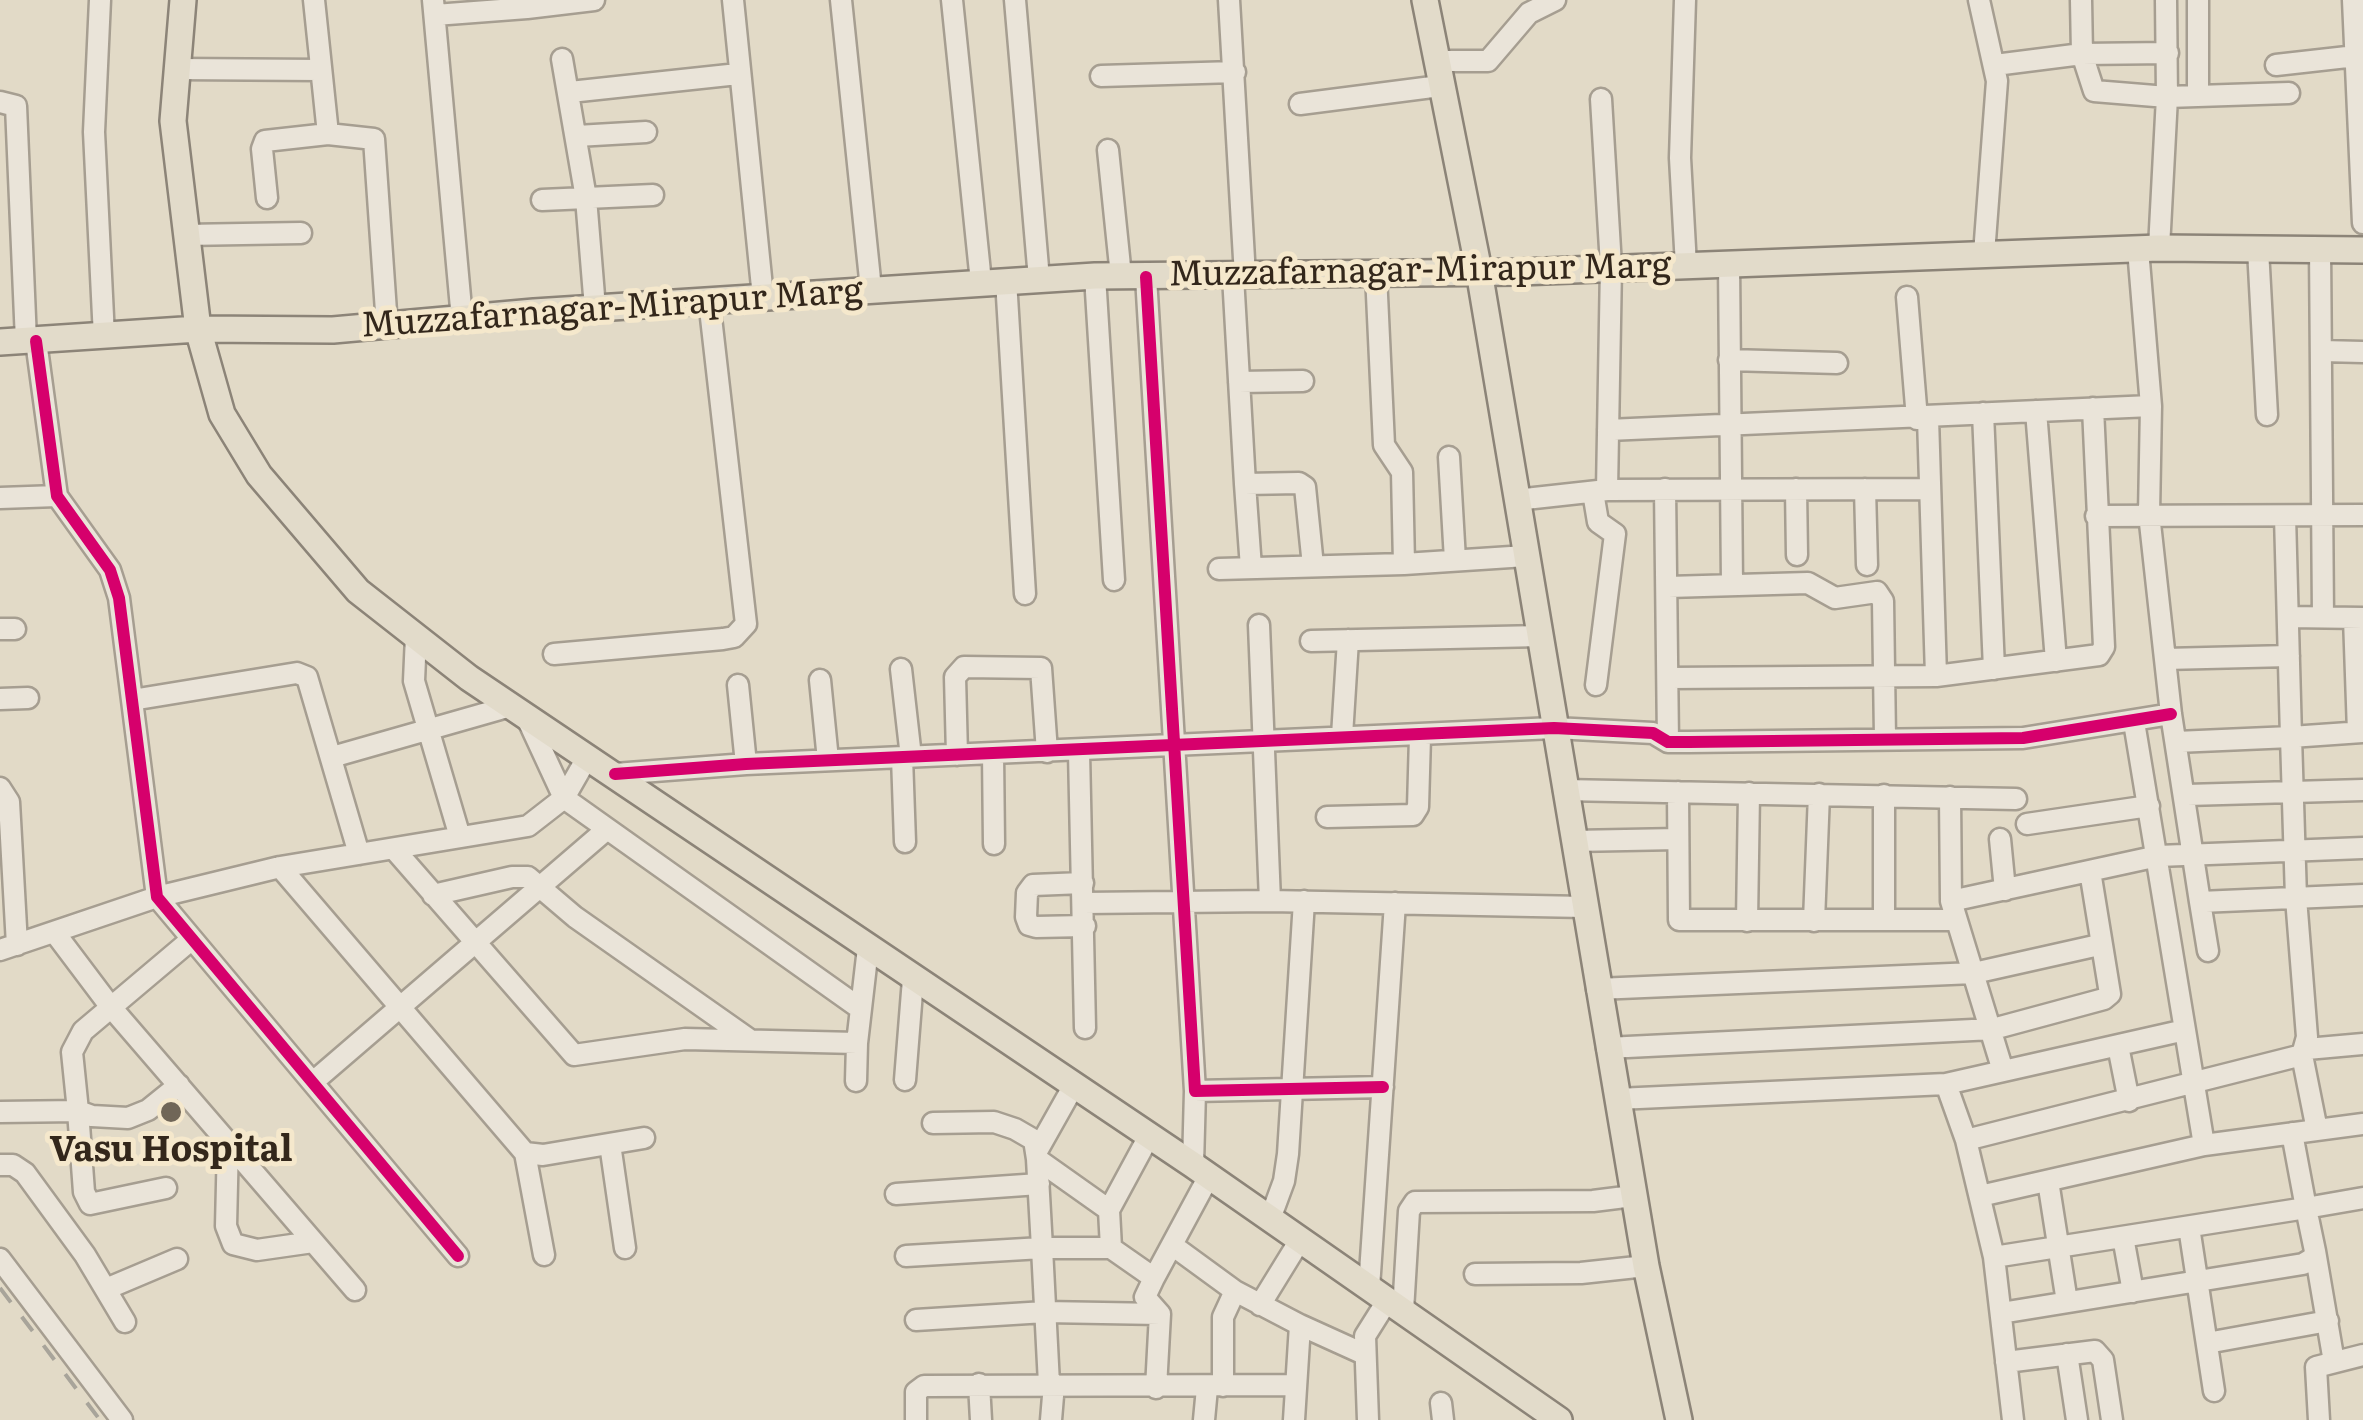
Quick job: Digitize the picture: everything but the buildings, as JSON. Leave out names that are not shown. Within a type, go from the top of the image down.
[{"type":"main road","points":[[183,0],[173,121],[198,329],[222,414],[259,475],[358,591],[518,711],[1201,1171],[1559,1420]]},
{"type":"main road","points":[[1425,0],[1479,271],[1633,1196],[1680,1420]]},
{"type":"main road","name":"Muzzafarnagar-Mirapur Marg","points":[[21,341],[198,329],[333,330],[1039,278],[1686,266],[2148,248],[2363,250]]},
{"type":"street","points":[[100,0],[94,132],[104,337]]},
{"type":"street","points":[[314,0],[328,134]]},
{"type":"street","points":[[462,319],[434,7],[594,0]]},
{"type":"street","points":[[734,0],[738,74],[763,296]]},
{"type":"street","points":[[841,0],[871,289]]},
{"type":"street","points":[[952,0],[994,281],[1024,594]]},
{"type":"street","points":[[1015,0],[1039,278]]},
{"type":"street","points":[[1229,0],[1234,72],[1239,382],[1251,568]]},
{"type":"street","points":[[1300,104],[1488,61],[1529,14],[1555,0]]},
{"type":"street","points":[[1685,0],[1680,158],[1686,266]]},
{"type":"street","points":[[1979,0],[1996,65],[1984,254]]},
{"type":"street","points":[[2081,0],[2082,54],[2098,94],[2167,98],[2288,94]]},
{"type":"street","points":[[2166,0],[2167,98],[2148,248],[2148,514],[2172,714],[2208,951]]},
{"type":"street","points":[[2198,0],[2198,96]]},
{"type":"street","points":[[2353,0],[2362,128],[2363,223]]},
{"type":"street","points":[[1996,65],[2082,54],[2168,53]]},
{"type":"street","points":[[2276,65],[2356,56]]},
{"type":"street","points":[[562,60],[586,198],[595,308]]},
{"type":"street","points":[[177,69],[319,70]]},
{"type":"street","points":[[1101,76],[1234,72]]},
{"type":"street","points":[[570,92],[738,74]]},
{"type":"street","points":[[1596,685],[1615,534],[1598,522],[1608,430],[1612,266],[1601,99]]},
{"type":"street","points":[[0,102],[16,104],[9,213],[21,341],[56,496],[110,570],[119,598],[157,897],[458,1256]]},
{"type":"street","points":[[577,136],[646,132]]},
{"type":"street","points":[[267,198],[262,149],[266,141],[328,134],[370,136],[378,145],[387,326]]},
{"type":"street","points":[[1108,150],[1134,277],[1173,748],[1201,1171],[1172,1245],[1146,1297],[1160,1314],[1156,1388]]},
{"type":"street","points":[[542,200],[654,194]]},
{"type":"street","points":[[185,235],[302,233]]},
{"type":"street","points":[[2258,249],[2267,414]]},
{"type":"street","points":[[2320,249],[2323,616]]},
{"type":"street","points":[[1729,264],[1732,584]]},
{"type":"street","points":[[1376,274],[1384,445],[1402,472],[1404,564]]},
{"type":"street","points":[[1095,276],[1114,580]]},
{"type":"street","points":[[1908,298],[1929,489],[1936,676]]},
{"type":"street","points":[[554,654],[723,639],[734,637],[746,624],[709,300]]},
{"type":"street","points":[[2322,351],[2363,352]]},
{"type":"street","points":[[1729,360],[1837,363]]},
{"type":"street","points":[[1239,382],[1303,381]]},
{"type":"street","points":[[1608,430],[2151,406]]},
{"type":"street","points":[[1670,678],[1936,676],[2099,655],[2104,648],[2093,408]]},
{"type":"street","points":[[2036,412],[2056,660]]},
{"type":"street","points":[[1983,414],[1994,669]]},
{"type":"street","points":[[1450,457],[1455,560]]},
{"type":"street","points":[[1244,484],[1306,487],[1313,566]]},
{"type":"street","points":[[1516,500],[1665,489],[1929,489]]},
{"type":"street","points":[[1665,489],[1668,742]]},
{"type":"street","points":[[1796,489],[1797,555]]},
{"type":"street","points":[[1865,489],[1867,565]]},
{"type":"street","points":[[0,498],[56,496]]},
{"type":"street","points":[[2096,516],[2363,515]]},
{"type":"street","points":[[2285,516],[2296,898],[2305,1052],[2318,1130]]},
{"type":"street","points":[[1219,569],[1526,556]]},
{"type":"street","points":[[1668,587],[1808,582],[1834,598],[1877,592],[1884,601],[1884,738]]},
{"type":"street","points":[[2176,742],[2360,732],[2358,618],[2288,617]]},
{"type":"street","points":[[1260,625],[1270,901]]},
{"type":"street","points":[[416,636],[412,670],[460,837]]},
{"type":"street","points":[[1310,641],[1541,636]]},
{"type":"street","points":[[1342,736],[1348,640]]},
{"type":"street","points":[[2165,659],[2289,656]]},
{"type":"street","points":[[957,754],[955,678],[964,667],[1041,668],[1047,752]]},
{"type":"street","points":[[902,669],[904,842]]},
{"type":"street","points":[[132,700],[298,672],[309,680],[358,854]]},
{"type":"street","points":[[820,680],[828,760]]},
{"type":"street","points":[[738,686],[746,764]]},
{"type":"street","points":[[0,699],[28,698]]},
{"type":"street","points":[[332,757],[428,730],[518,711],[564,798],[861,1009]]},
{"type":"street","points":[[615,774],[746,764],[1173,748],[1342,736],[1420,737],[1554,728],[1652,733],[1668,742],[2041,737],[2172,714]]},
{"type":"street","points":[[2134,722],[2204,1145]]},
{"type":"street","points":[[1326,817],[1413,816],[1418,807],[1420,737]]},
{"type":"street","points":[[1078,752],[1085,1028]]},
{"type":"street","points":[[994,753],[994,844]]},
{"type":"street","points":[[0,788],[9,802],[5,870],[9,947],[157,897],[280,867],[528,826],[564,798],[588,756]]},
{"type":"street","points":[[1564,790],[2016,800]]},
{"type":"street","points":[[2187,795],[2363,790]]},
{"type":"street","points":[[1678,792],[1679,920],[1884,919],[1954,911],[2005,890],[2158,856],[2363,848]]},
{"type":"street","points":[[1747,921],[1749,793]]},
{"type":"street","points":[[1814,921],[1819,794]]},
{"type":"street","points":[[1884,795],[1884,919]]},
{"type":"street","points":[[1950,797],[1954,911],[2003,1071]]},
{"type":"street","points":[[2027,824],[2150,806]]},
{"type":"street","points":[[312,1082],[606,830]]},
{"type":"street","points":[[1573,841],[1678,838]]},
{"type":"street","points":[[2000,839],[2005,890]]},
{"type":"street","points":[[394,850],[574,1055],[674,1040],[857,1044]]},
{"type":"street","points":[[280,867],[525,1153],[544,1255]]},
{"type":"street","points":[[1607,1048],[1993,1029],[2108,997],[2090,871]]},
{"type":"street","points":[[433,895],[518,876],[542,886],[575,917],[750,1040]]},
{"type":"street","points":[[1084,926],[1029,925],[1027,892],[1033,885],[1182,900],[1585,908]]},
{"type":"street","points":[[2200,902],[2363,895]]},
{"type":"street","points":[[1270,1219],[1284,1181],[1304,901]]},
{"type":"street","points":[[1386,1300],[1383,1087],[1395,902]]},
{"type":"street","points":[[55,933],[110,1006],[355,1290]]},
{"type":"street","points":[[166,1188],[90,1204],[84,1192],[73,1047],[110,1006],[192,939]]},
{"type":"street","points":[[1597,990],[1974,973],[2099,945]]},
{"type":"street","points":[[856,1081],[868,948]]},
{"type":"street","points":[[905,1080],[913,980]]},
{"type":"street","points":[[1617,1099],[1946,1084],[2184,1030]]},
{"type":"street","points":[[1966,1140],[2305,1052],[2363,1044]]},
{"type":"street","points":[[2118,1046],[2128,1100]]},
{"type":"street","points":[[1946,1084],[1966,1140],[1994,1258],[2012,1420]]},
{"type":"street","points":[[0,1112],[78,1111],[106,1119],[128,1118],[148,1110],[179,1085]]},
{"type":"street","points":[[1037,1155],[1073,1086]]},
{"type":"street","points":[[1195,1092],[1383,1087]]},
{"type":"street","points":[[933,1123],[1004,1124],[1030,1137],[1037,1155],[1051,1420]]},
{"type":"street","points":[[1980,1196],[2204,1145],[2363,1124]]},
{"type":"street","points":[[2292,1134],[2334,1362]]},
{"type":"street","points":[[1111,1248],[1108,1210],[1149,1136]]},
{"type":"street","points":[[525,1153],[644,1138]]},
{"type":"street","points":[[228,1142],[226,1226],[233,1244],[257,1250],[313,1242]]},
{"type":"street","points":[[610,1144],[625,1248]]},
{"type":"street","points":[[1037,1155],[1108,1210]]},
{"type":"street","points":[[0,1165],[13,1164],[24,1173],[124,1322]]},
{"type":"street","points":[[2048,1180],[2067,1302]]},
{"type":"street","points":[[896,1194],[1039,1184]]},
{"type":"street","points":[[1368,1420],[1364,1354],[1369,1326],[1386,1300],[1414,1202],[1593,1201],[1633,1196]]},
{"type":"street","points":[[1994,1258],[2363,1198]]},
{"type":"street","points":[[2188,1226],[2214,1391]]},
{"type":"street","points":[[2123,1237],[2133,1292]]},
{"type":"street","points":[[1260,1305],[1300,1240]]},
{"type":"street","points":[[1172,1245],[1235,1291],[1364,1354]]},
{"type":"street","points":[[906,1256],[1111,1248],[1154,1278]]},
{"type":"street","points":[[2001,1313],[2303,1264],[2313,1258],[2315,1251]]},
{"type":"street","points":[[0,1259],[122,1420]]},
{"type":"street","points":[[106,1290],[177,1260]]},
{"type":"street","points":[[1474,1274],[1581,1273],[1646,1266]]},
{"type":"street","points":[[1204,1420],[1215,1387],[1223,1317],[1235,1291]]},
{"type":"street","points":[[916,1320],[1045,1312],[1160,1314]]},
{"type":"street","points":[[2207,1343],[2328,1321]]},
{"type":"street","points":[[1294,1420],[1300,1325]]},
{"type":"street","points":[[2067,1354],[2076,1420]]},
{"type":"street","points":[[2006,1362],[2100,1354],[2112,1420]]},
{"type":"street","points":[[2319,1420],[2313,1372],[2316,1367],[2363,1356]]},
{"type":"street","points":[[916,1420],[918,1389],[979,1384],[1156,1388],[1296,1385]]},
{"type":"street","points":[[979,1384],[981,1420]]},
{"type":"railway","points":[[0,1288],[100,1420]]},
{"type":"cycle path","points":[[1146,277],[1195,1091],[1383,1087]]},
{"type":"cycle path","points":[[36,341],[57,496],[110,570],[119,598],[157,897],[458,1256]]},
{"type":"cycle path","points":[[615,774],[746,764],[1554,728],[1653,733],[1668,742],[2023,738],[2171,714]]},
{"type":"place","name":"Vasu Hospital","points":[[171,1112]]}]
